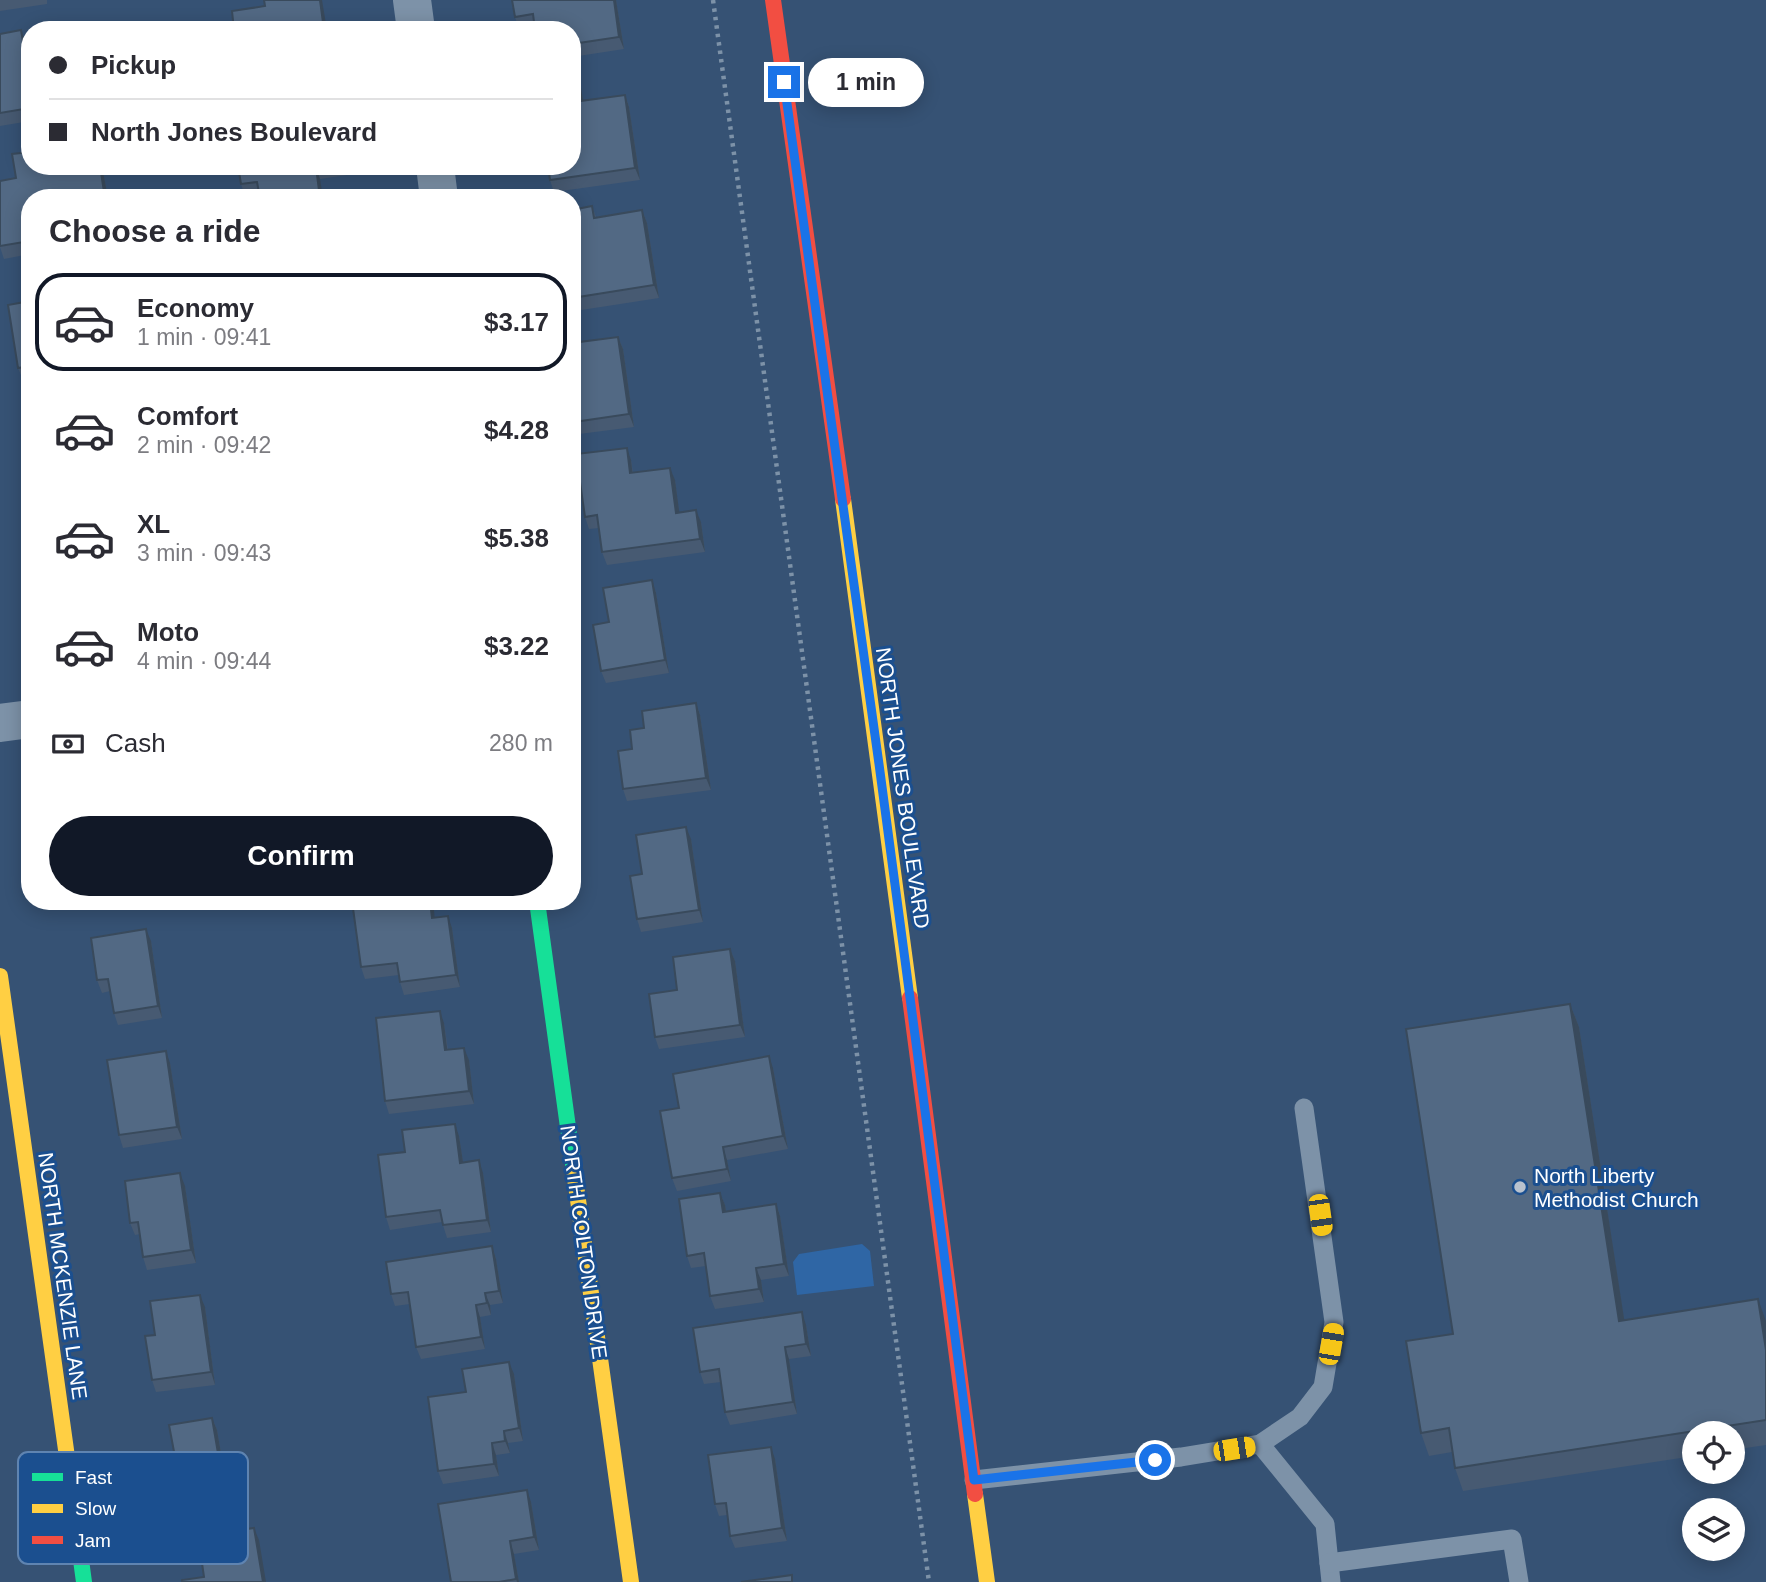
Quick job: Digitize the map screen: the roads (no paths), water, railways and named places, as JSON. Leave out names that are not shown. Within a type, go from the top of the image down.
[{"type":"street","points":[[412,0],[415,21]]},
{"type":"street","name":"NORTH JONES BOULEVARD","points":[[773,0],[879,764],[987,1582]]},
{"type":"street","points":[[0,723],[21,720]]},
{"type":"street","name":"NORTH COLTON DRIVE","points":[[538,910],[631,1582]]},
{"type":"street","name":"NORTH MCKENZIE LANE","points":[[0,976],[66,1452]]},
{"type":"street","name":"NORTH MCKENZIE LANE","points":[[82,1564],[84,1582]]},
{"type":"lane","points":[[974,1480],[1181,1457],[1260,1444],[1300,1417],[1323,1387],[1335,1322],[1304,1108]]},
{"type":"lane","points":[[1260,1444],[1325,1524],[1330,1572],[1512,1539],[1518,1582]]},
{"type":"place","name":"North Liberty Methodist Church","points":[[1520,1187]]}]
